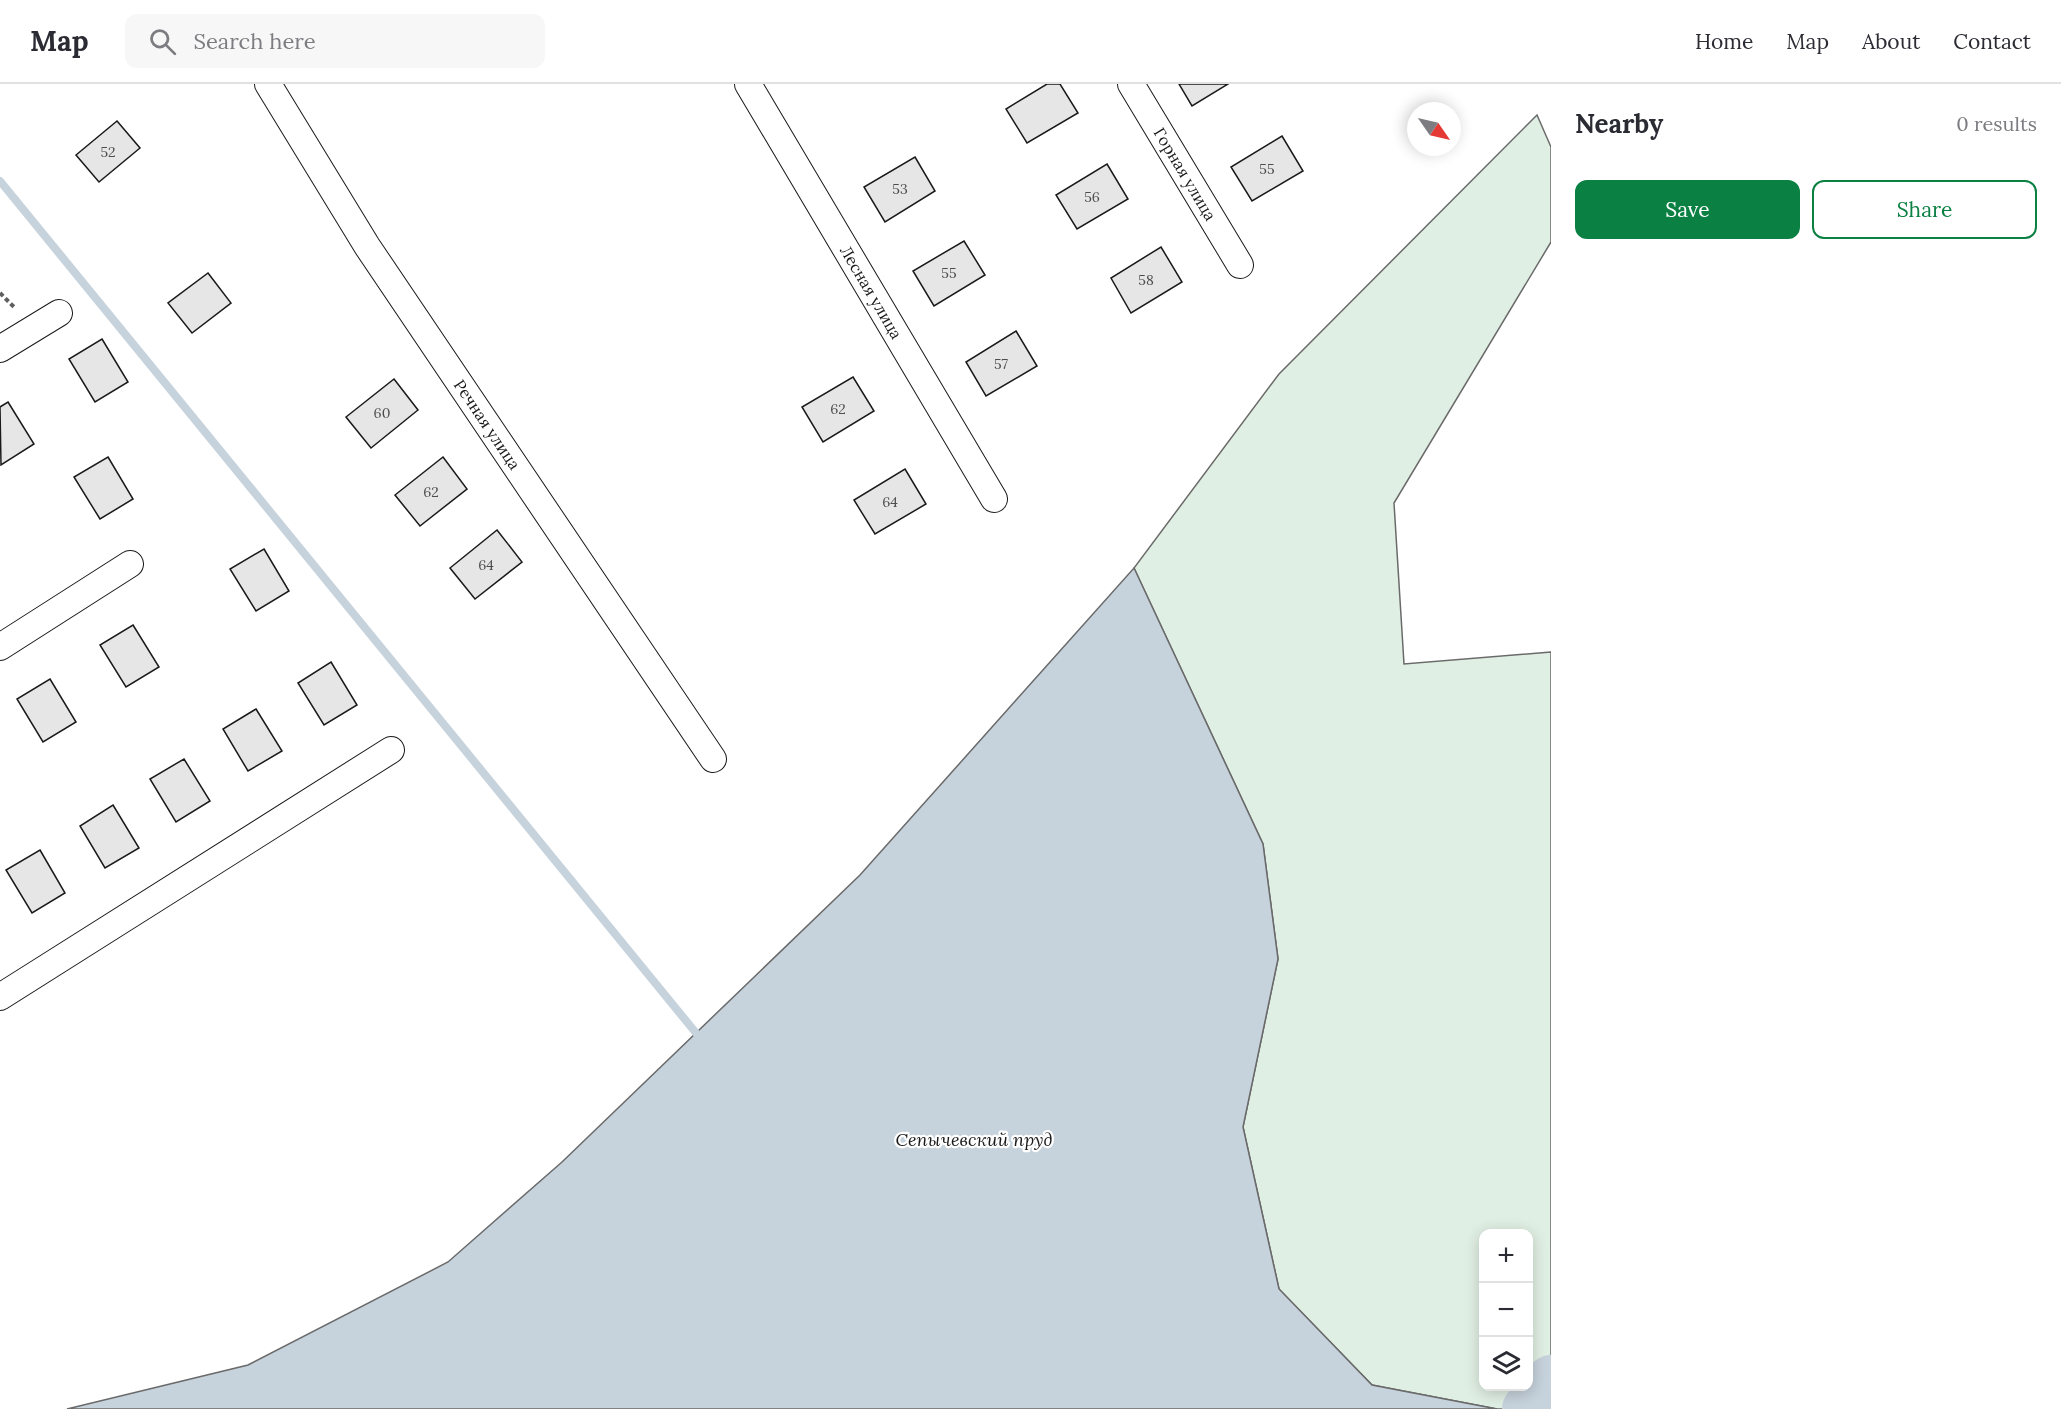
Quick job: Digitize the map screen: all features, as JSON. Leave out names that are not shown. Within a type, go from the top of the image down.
[{"type":"street","name":"Речная улица","points":[[268,84],[367,246],[713,759]]},
{"type":"street","name":"Лесная улица","points":[[748,84],[994,499]]},
{"type":"street","name":"Горная улица","points":[[1131,84],[1240,265]]},
{"type":"street","points":[[0,349],[59,313]]},
{"type":"street","points":[[0,647],[130,564]]},
{"type":"street","points":[[0,997],[392,750]]},
{"type":"green space","points":[[1537,115],[1551,147],[1551,242],[1394,503],[1404,664],[1551,652],[1551,1409],[1497,1409],[1372,1385],[1279,1289],[1243,1127],[1278,959],[1263,844],[1134,568],[1279,374]]},
{"type":"water","name":"Сепычевский пруд","points":[[1134,568],[1263,844],[1278,959],[1243,1127],[1279,1289],[1372,1385],[1497,1409],[67,1409],[248,1365],[448,1262],[562,1162],[860,875]]},
{"type":"building","points":[[1047,84],[1060,84],[1078,113],[1027,143],[1006,109]]},
{"type":"building","points":[[1179,84],[1228,84],[1192,106]]},
{"type":"building","points":[[117,121],[140,148],[99,182],[76,155]]},
{"type":"building","points":[[1282,136],[1303,171],[1252,201],[1231,167]]},
{"type":"building","points":[[915,157],[935,191],[885,222],[864,187]]},
{"type":"building","points":[[1107,164],[1128,199],[1077,229],[1056,195]]},
{"type":"building","points":[[964,241],[985,275],[934,306],[913,271]]},
{"type":"building","points":[[1161,247],[1182,282],[1131,313],[1111,278]]},
{"type":"building","points":[[208,273],[231,303],[192,333],[168,303]]},
{"type":"building","points":[[1016,331],[1037,366],[986,396],[966,362]]},
{"type":"building","points":[[102,339],[128,382],[95,402],[69,359]]},
{"type":"building","points":[[853,377],[874,411],[823,442],[802,407]]},
{"type":"building","points":[[394,379],[418,410],[371,448],[346,417]]},
{"type":"building","points":[[8,402],[34,444],[1,465],[0,407]]},
{"type":"building","points":[[108,457],[133,499],[100,519],[74,477]]},
{"type":"building","points":[[443,457],[467,489],[420,526],[395,495]]},
{"type":"building","points":[[905,469],[926,504],[875,534],[854,500]]},
{"type":"building","points":[[497,530],[522,562],[475,599],[450,568]]},
{"type":"building","points":[[264,549],[289,591],[256,611],[230,569]]},
{"type":"building","points":[[133,625],[159,667],[126,687],[100,645]]},
{"type":"building","points":[[331,662],[357,705],[324,725],[298,683]]},
{"type":"building","points":[[50,679],[76,722],[43,742],[17,699]]},
{"type":"building","points":[[256,709],[282,751],[248,771],[223,729]]},
{"type":"building","points":[[184,759],[210,801],[176,822],[150,779]]},
{"type":"building","points":[[113,805],[139,848],[105,868],[80,826]]},
{"type":"building","points":[[40,850],[65,893],[32,913],[6,870]]},
{"type":"waterway","points":[[0,181],[696,1033]]},
{"type":"waterway","points":[[1527,1409],[1551,1380]]}]
